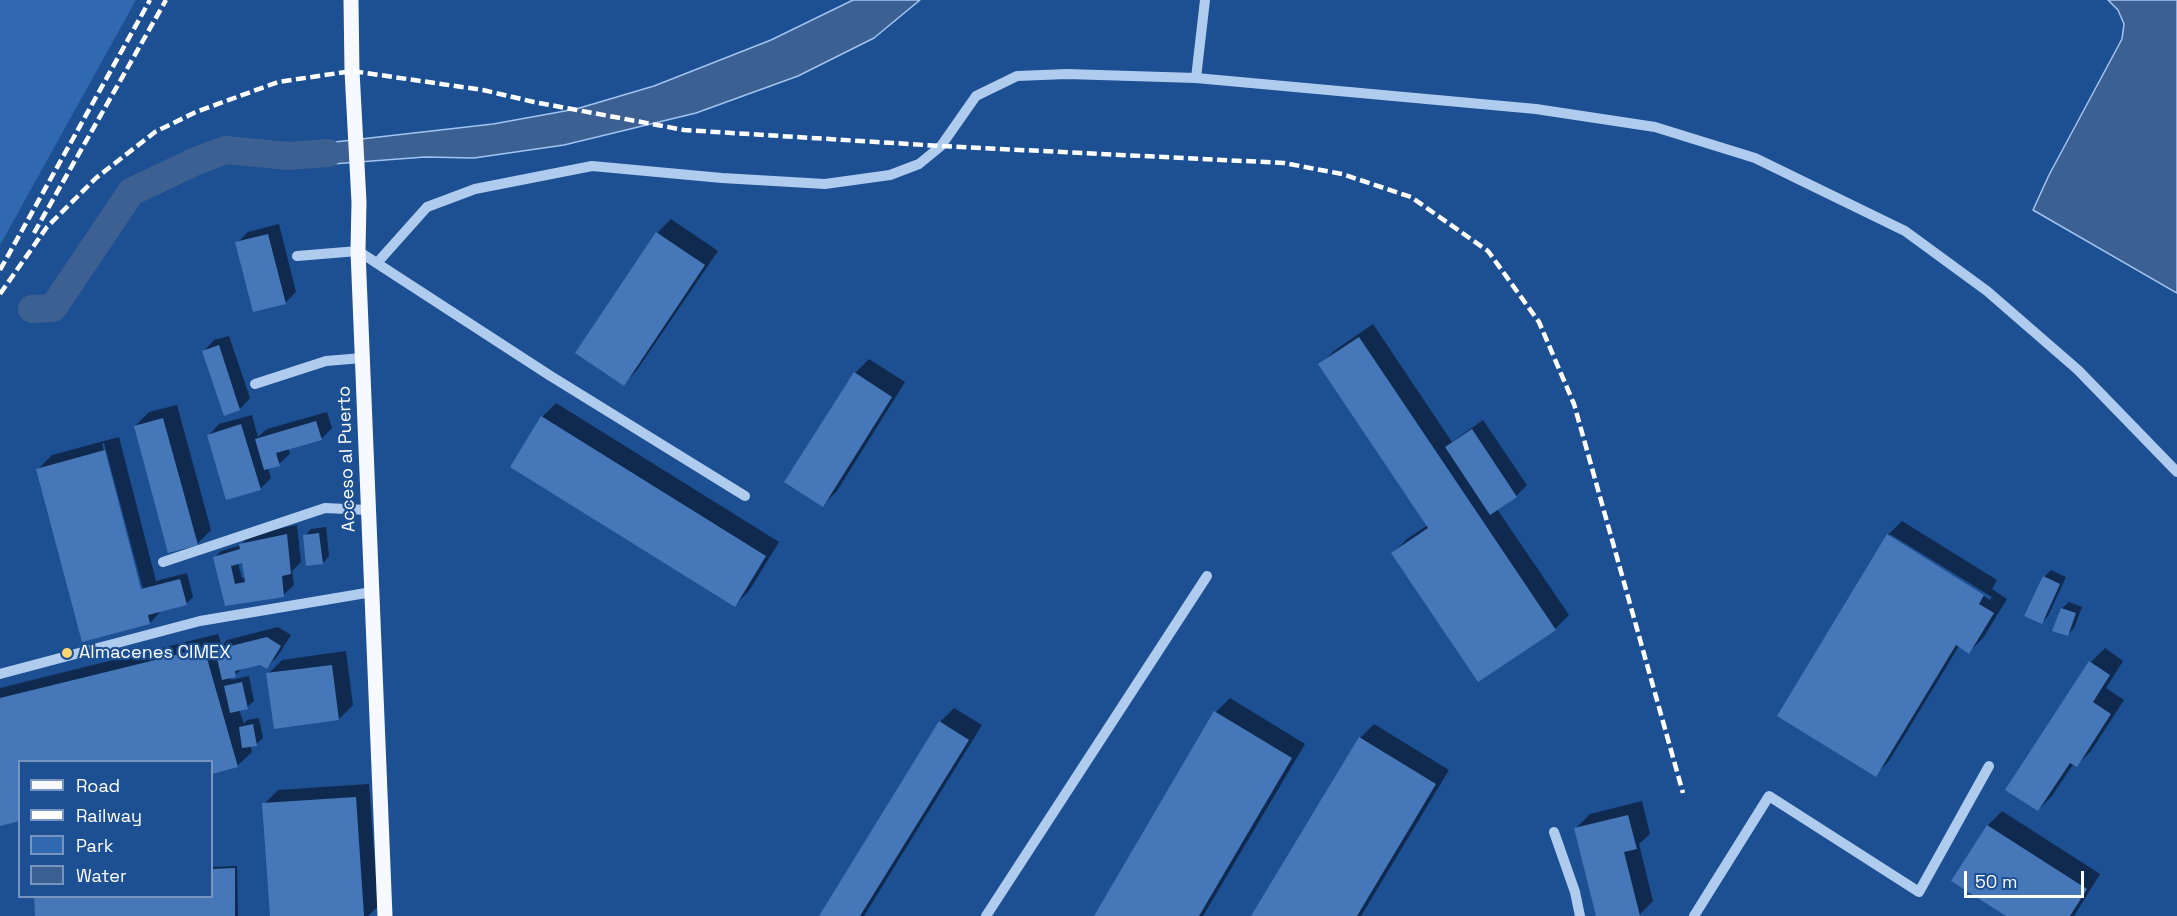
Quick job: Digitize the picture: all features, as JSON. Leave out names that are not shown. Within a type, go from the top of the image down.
[{"type":"main road","name":"Acceso al Puerto","points":[[351,0],[359,202],[358,251],[385,916]]},
{"type":"street","points":[[1196,78],[1205,0]]},
{"type":"street","points":[[377,263],[427,207],[475,189],[592,166],[722,178],[825,184],[890,175],[919,164],[941,146],[976,96],[1017,76],[1067,74],[1196,78],[1536,109],[1655,127],[1755,158],[1905,231],[1988,291],[2078,370],[2177,472]]},
{"type":"street","points":[[297,256],[358,251],[549,375],[745,496]]},
{"type":"street","points":[[255,384],[326,361],[363,358]]},
{"type":"street","points":[[164,562],[325,508],[368,510]]},
{"type":"street","points":[[986,916],[1207,576]]},
{"type":"street","points":[[0,674],[200,621],[372,592]]},
{"type":"street","points":[[1694,916],[1769,796],[1919,892],[1989,766]]},
{"type":"street","points":[[1554,832],[1575,892],[1580,916]]},
{"type":"green space","points":[[0,0],[136,0],[0,245]]},
{"type":"water","points":[[853,0],[920,0],[874,38],[798,76],[696,113],[564,145],[474,158],[425,157],[319,165],[288,156],[317,144],[493,124],[576,109],[654,86],[771,40]]},
{"type":"water","points":[[2108,0],[2177,0],[2177,293],[2033,210],[2049,175],[2122,39],[2124,24],[2118,10]]},
{"type":"building","points":[[656,232],[705,265],[624,386],[575,353]]},
{"type":"building","points":[[268,234],[286,304],[253,312],[235,242]]},
{"type":"building","points":[[1359,337],[1556,630],[1478,682],[1391,553],[1428,528],[1318,364]]},
{"type":"building","points":[[219,345],[240,410],[224,416],[202,351]]},
{"type":"building","points":[[854,372],[892,397],[823,507],[784,482]]},
{"type":"building","points":[[541,416],[766,556],[735,607],[510,467]]},
{"type":"building","points":[[163,418],[198,545],[168,553],[134,426]]},
{"type":"building","points":[[316,421],[322,440],[276,453],[280,466],[264,470],[255,439]]},
{"type":"building","points":[[241,424],[261,490],[226,500],[207,435]]},
{"type":"building","points":[[1472,429],[1517,497],[1490,515],[1445,447]]},
{"type":"building","points":[[105,450],[141,589],[180,579],[187,605],[148,615],[150,624],[82,642],[36,469]]},
{"type":"building","points":[[319,533],[323,564],[306,566],[303,535]]},
{"type":"building","points":[[287,534],[291,574],[282,576],[284,597],[225,606],[213,557],[240,549],[239,544]],"holes":[[[242,563],[245,582],[235,584],[231,566]]]},
{"type":"building","points":[[1887,534],[1984,595],[1979,604],[1994,613],[1969,654],[1956,645],[1876,777],[1777,716]]},
{"type":"building","points":[[2043,576],[2060,584],[2042,624],[2024,616]]},
{"type":"building","points":[[2061,608],[2076,613],[2068,636],[2052,631]]},
{"type":"building","points":[[267,637],[281,646],[267,669],[260,665],[235,671],[236,677],[222,680],[215,650]]},
{"type":"building","points":[[204,648],[238,767],[213,774],[213,760],[18,760],[18,822],[0,826],[0,698]]},
{"type":"building","points":[[2089,661],[2110,675],[2093,702],[2111,714],[2077,767],[2070,763],[2038,811],[2005,790]]},
{"type":"building","points":[[332,665],[339,720],[274,729],[266,673]]},
{"type":"building","points":[[242,682],[248,709],[230,713],[224,686]]},
{"type":"building","points":[[1214,711],[1292,758],[1199,916],[1094,916]]},
{"type":"building","points":[[939,721],[969,740],[860,916],[819,916]]},
{"type":"building","points":[[253,724],[257,746],[242,748],[239,727]]},
{"type":"building","points":[[1359,737],[1436,784],[1357,916],[1251,916]]},
{"type":"building","points":[[356,797],[364,916],[270,916],[262,803]]},
{"type":"building","points":[[1628,815],[1637,849],[1624,852],[1640,916],[1596,916],[1574,828]]},
{"type":"building","points":[[1987,825],[2087,889],[2070,916],[2006,916],[1951,881]]},
{"type":"building","points":[[235,868],[235,916],[35,916],[34,898],[213,898],[213,869]]},
{"type":"waterway","points":[[32,309],[53,308],[131,192],[196,161],[226,150],[288,156],[328,153]]},
{"type":"railway","points":[[0,270],[150,0]]},
{"type":"railway","points":[[34,233],[166,0]]},
{"type":"railway","points":[[0,294],[47,227],[96,178],[155,132],[196,112],[278,82],[352,71],[483,90],[534,102],[684,130],[941,146],[1284,163],[1342,174],[1411,197],[1488,251],[1539,322],[1574,404],[1683,793]]},
{"type":"place","name":"Almacenes CIMEX","points":[[67,653]]}]
